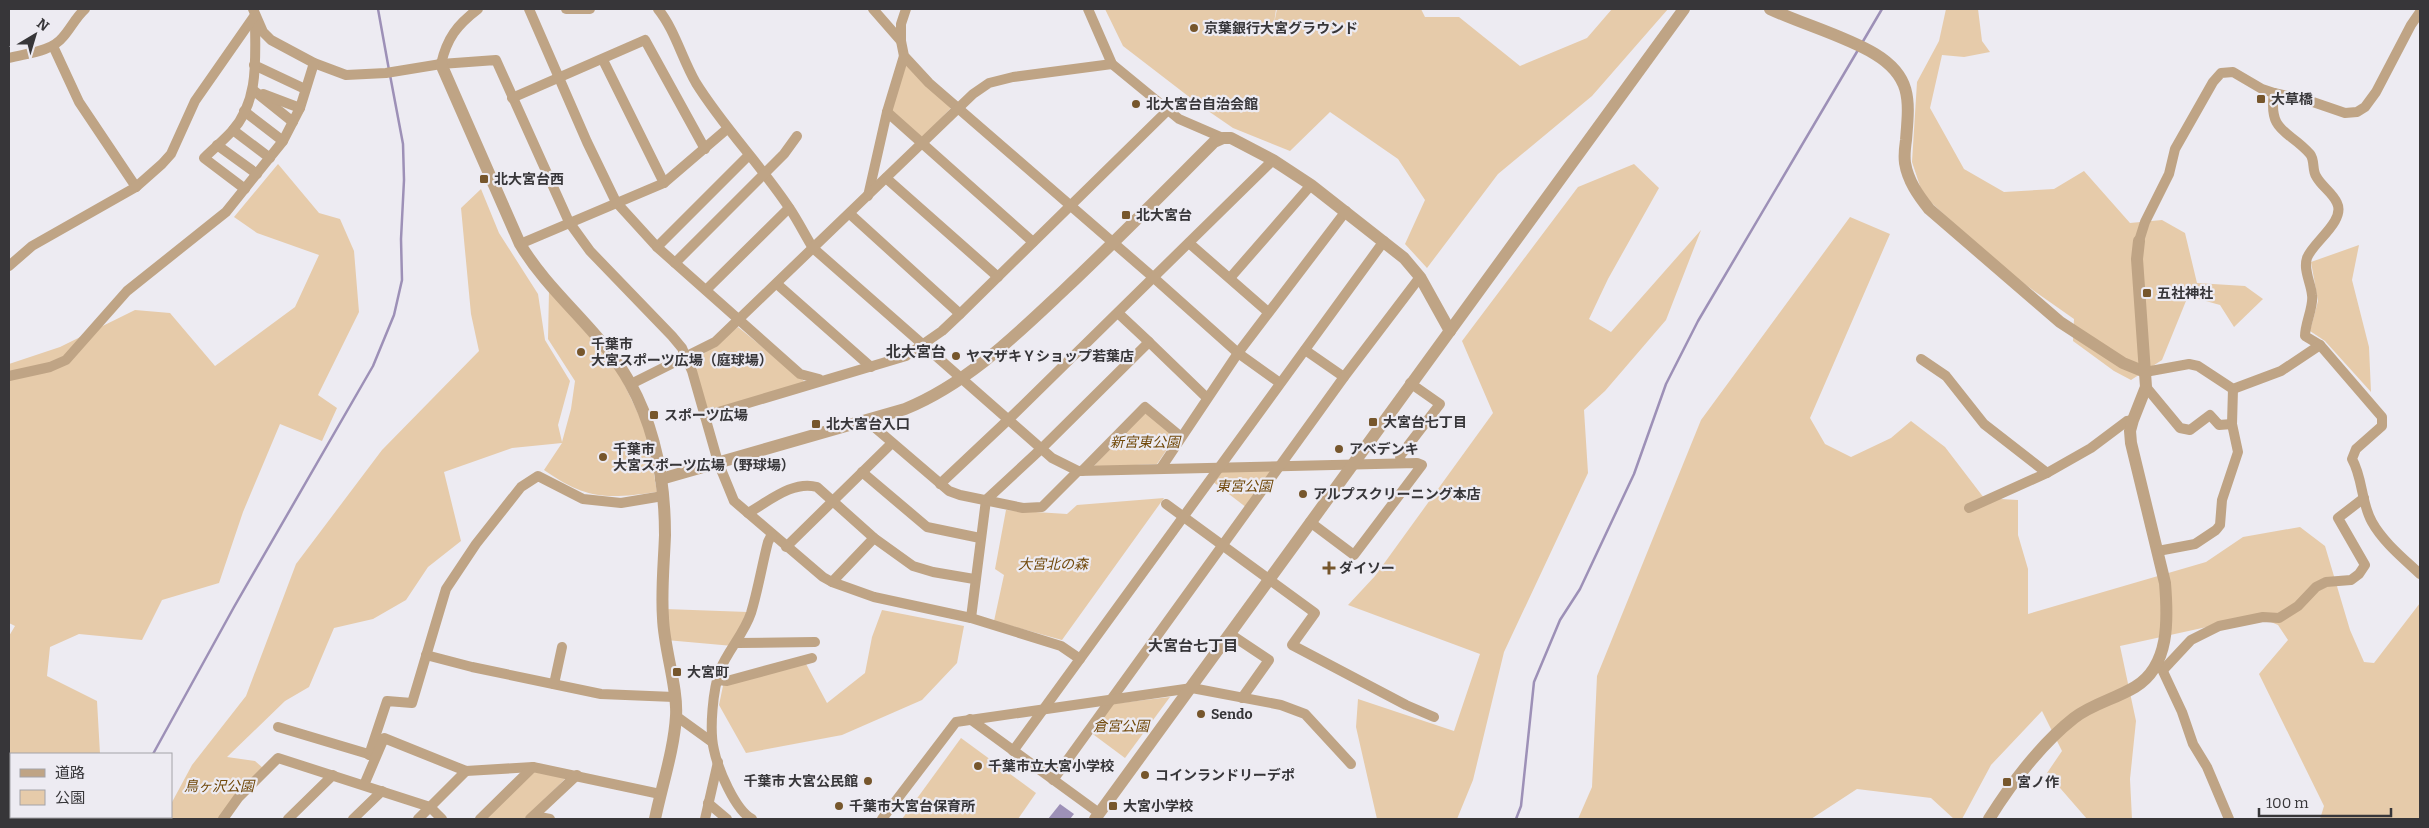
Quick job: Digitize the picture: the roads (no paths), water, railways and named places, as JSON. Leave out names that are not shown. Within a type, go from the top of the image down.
[{"type":"street","points":[[9,58],[54,46],[65,36],[78,15],[85,9]]},
{"type":"street","points":[[478,9],[448,40],[441,64],[520,244],[548,284],[606,345],[631,384],[648,421],[656,447],[663,496],[665,533],[662,616],[676,716],[655,819]]},
{"type":"street","points":[[529,9],[616,202],[657,247],[800,374],[808,378],[824,380]]},
{"type":"street","points":[[566,9],[590,9]]},
{"type":"street","points":[[658,9],[666,18],[679,50],[696,82],[726,129],[789,208],[813,248],[1052,458],[1080,471],[1161,468],[1422,465],[1354,555],[1310,522]]},
{"type":"street","points":[[873,9],[901,41]]},
{"type":"street","points":[[868,196],[887,112],[904,56],[900,24],[906,9]]},
{"type":"street","points":[[1088,9],[1112,64],[1179,119],[1223,138],[1231,138],[1273,160],[1346,211],[1384,241],[1404,258],[1420,277],[1450,332]]},
{"type":"street","points":[[970,719],[1053,780],[1097,816],[1192,688],[1410,383],[1450,332],[1684,9]]},
{"type":"street","points":[[1770,9],[1875,54],[1892,68],[1901,79],[1909,105],[1904,161],[1912,185],[1929,209],[2060,322],[2124,363],[2145,372],[2189,364],[2198,366],[2233,389],[2282,371],[2320,345]]},
{"type":"street","points":[[254,12],[263,32],[271,40],[314,63],[346,75],[386,73],[441,64],[496,60],[569,222],[590,251],[672,336],[686,357],[718,462],[734,501],[786,547],[832,582],[874,597],[971,618],[1061,646],[1080,659]]},
{"type":"street","points":[[245,189],[204,158],[233,130],[253,90],[254,12]]},
{"type":"street","points":[[9,266],[32,246],[136,187],[156,171],[170,154],[195,101],[254,12]]},
{"type":"street","points":[[2229,819],[2207,767],[2193,744],[2182,712],[2160,666],[2166,627],[2165,584],[2130,432],[2146,387],[2137,259],[2139,241],[2145,222],[2169,174],[2175,149],[2217,77],[2227,71],[2233,72],[2274,94],[2310,101],[2345,113],[2362,110],[2376,92],[2402,40],[2420,12]]},
{"type":"street","points":[[512,98],[645,40],[705,149]]},
{"type":"street","points":[[54,46],[79,102],[136,187]]},
{"type":"street","points":[[904,56],[929,83],[958,109],[1238,353],[1280,384]]},
{"type":"street","points":[[602,60],[664,183]]},
{"type":"street","points":[[9,376],[50,367],[66,360],[127,291],[226,212],[283,140],[300,108],[314,63]]},
{"type":"street","points":[[631,384],[715,342],[922,143],[989,83],[1013,77],[1112,64]]},
{"type":"street","points":[[254,65],[305,90]]},
{"type":"street","points":[[253,90],[300,108]]},
{"type":"street","points":[[253,90],[293,122]]},
{"type":"street","points":[[2274,94],[2272,109],[2277,123],[2311,155],[2315,175],[2337,203],[2338,209],[2330,229],[2307,257],[2306,268],[2312,297],[2305,323],[2305,336],[2320,345],[2382,416],[2382,426],[2356,449],[2352,459],[2359,471],[2364,498],[2372,522],[2395,550],[2420,574]]},
{"type":"street","points":[[705,416],[906,356],[960,314],[1168,110]]},
{"type":"street","points":[[244,111],[283,140]]},
{"type":"street","points":[[887,112],[1033,242]]},
{"type":"street","points":[[520,244],[664,183],[726,129]]},
{"type":"street","points":[[233,130],[270,158]]},
{"type":"street","points":[[675,263],[784,154],[797,136]]},
{"type":"street","points":[[660,479],[905,409],[926,401],[960,379],[1007,344],[1113,243],[1214,142],[1223,138]]},
{"type":"street","points":[[217,145],[257,174]]},
{"type":"street","points":[[657,247],[748,156]]},
{"type":"street","points":[[940,484],[1154,278],[1273,160]]},
{"type":"street","points":[[886,178],[998,277]]},
{"type":"street","points":[[1230,278],[1310,186]]},
{"type":"street","points":[[706,290],[789,208]]},
{"type":"street","points":[[1161,468],[1206,397],[1268,312],[1346,211]]},
{"type":"street","points":[[850,214],[960,314]]},
{"type":"street","points":[[1014,751],[1384,241]]},
{"type":"street","points":[[1189,243],[1268,312]]},
{"type":"street","points":[[1053,780],[1344,377],[1420,277]]},
{"type":"street","points":[[777,284],[871,367]]},
{"type":"street","points":[[1118,313],[1206,397]]},
{"type":"street","points":[[971,618],[974,579],[986,500],[1041,449],[1149,342]]},
{"type":"street","points":[[1305,350],[1344,377]]},
{"type":"street","points":[[1921,359],[1946,376],[1984,424],[2047,474]]},
{"type":"street","points":[[1402,464],[1400,456],[1440,404],[1410,383]]},
{"type":"street","points":[[2146,387],[2180,428],[2190,430],[2210,415],[2219,425],[2232,424]]},
{"type":"street","points":[[2158,551],[2195,544],[2216,530],[2220,525],[2222,500],[2238,452],[2232,424],[2233,389]]},
{"type":"street","points":[[866,420],[940,484],[960,496],[1023,508],[1042,507],[1145,407],[1180,436]]},
{"type":"street","points":[[1969,508],[2047,474],[2133,420]]},
{"type":"street","points":[[786,547],[892,443]]},
{"type":"street","points":[[862,472],[927,527],[980,538]]},
{"type":"street","points":[[364,785],[387,701],[412,703],[446,590],[476,544],[521,487],[538,476],[583,498],[621,503],[663,496]]},
{"type":"street","points":[[748,513],[797,486],[807,484],[817,487],[874,538],[913,566],[933,572],[974,579]]},
{"type":"street","points":[[1989,819],[2018,777],[2064,726],[2086,710],[2134,688],[2191,640],[2219,626],[2262,617],[2280,618],[2298,606],[2316,587],[2326,582],[2351,580],[2359,574],[2365,565],[2338,518],[2364,498]]},
{"type":"street","points":[[1166,504],[1315,613],[1292,645],[1406,705],[1434,717]]},
{"type":"street","points":[[752,819],[742,811],[732,794],[718,761],[712,742],[713,714],[717,680],[721,669],[738,642],[750,614],[768,542],[772,534]]},
{"type":"street","points":[[832,582],[874,538]]},
{"type":"street","points":[[1230,634],[1268,660],[1242,698]]},
{"type":"street","points":[[738,642],[815,642]]},
{"type":"street","points":[[554,684],[562,647]]},
{"type":"street","points":[[426,655],[601,694],[674,696]]},
{"type":"street","points":[[717,680],[727,681],[812,658]]},
{"type":"street","points":[[882,819],[956,722],[1192,688],[1281,705],[1305,714],[1351,764]]},
{"type":"street","points":[[676,716],[712,742]]},
{"type":"street","points":[[278,727],[372,755]]},
{"type":"street","points":[[372,755],[384,738],[466,771],[534,767],[660,794]]},
{"type":"street","points":[[223,819],[238,798],[278,758],[333,774],[430,807],[442,819]]},
{"type":"street","points":[[705,819],[718,761]]},
{"type":"street","points":[[480,819],[534,767]]},
{"type":"street","points":[[418,819],[466,771]]},
{"type":"street","points":[[288,819],[333,774]]},
{"type":"street","points":[[532,818],[577,775]]},
{"type":"street","points":[[353,819],[382,791]]},
{"type":"street","points":[[708,803],[727,819]]},
{"type":"street","points":[[532,818],[550,819]]},
{"type":"waterway","points":[[378,9],[389,70]]},
{"type":"waterway","points":[[1862,43],[1882,9]]},
{"type":"waterway","points":[[1516,819],[1521,806],[1534,682],[1560,620],[1580,589],[1634,474],[1666,384],[1698,321],[1858,50]]},
{"type":"waterway","points":[[154,753],[234,607],[373,366],[394,315],[402,280],[401,239],[404,180],[403,144],[390,75]]},
{"type":"place","name":"京葉銀行大宮グラウンド","points":[[1194,28]]},
{"type":"place","name":"大草橋","points":[[2261,99]]},
{"type":"place","name":"北大宮台自治会館","points":[[1136,104]]},
{"type":"place","name":"北大宮台西","points":[[484,179]]},
{"type":"place","name":"北大宮台","points":[[1126,215]]},
{"type":"place","name":"五社神社","points":[[2147,293]]},
{"type":"place","name":"千葉市 大宮スポーツ広場（庭球場）","points":[[581,352]]},
{"type":"place","name":"ヤマザキＹショップ若葉店","points":[[956,356]]},
{"type":"place","name":"スポーツ広場","points":[[654,415]]},
{"type":"place","name":"大宮台七丁目","points":[[1373,422]]},
{"type":"place","name":"北大宮台入口","points":[[816,424]]},
{"type":"place","name":"アベデンキ","points":[[1339,449]]},
{"type":"place","name":"千葉市 大宮スポーツ広場（野球場）","points":[[603,457]]},
{"type":"place","name":"アルプスクリーニング本店","points":[[1303,494]]},
{"type":"place","name":"ダイソー","points":[[1329,568]]},
{"type":"place","name":"大宮町","points":[[677,672]]},
{"type":"place","name":"Sendo","points":[[1201,714]]},
{"type":"place","name":"千葉市立大宮小学校","points":[[978,766]]},
{"type":"place","name":"コインランドリーデポ","points":[[1145,775]]},
{"type":"place","name":"千葉市 大宮公民館","points":[[868,781]]},
{"type":"place","name":"宮ノ作","points":[[2007,782]]},
{"type":"place","name":"千葉市大宮台保育所","points":[[839,806]]},
{"type":"place","name":"大宮小学校","points":[[1113,806]]},
{"type":"district","name":"北大宮台","points":[[916,352]]},
{"type":"district","name":"大宮台七丁目","points":[[1193,646]]},
{"type":"park label","name":"新宮東公園","points":[[1145,442]]},
{"type":"park label","name":"東宮公園","points":[[1244,486]]},
{"type":"park label","name":"大宮北の森","points":[[1053,564]]},
{"type":"park label","name":"倉宮公園","points":[[1121,726]]},
{"type":"park label","name":"鳥ヶ沢公園","points":[[219,786]]}]
